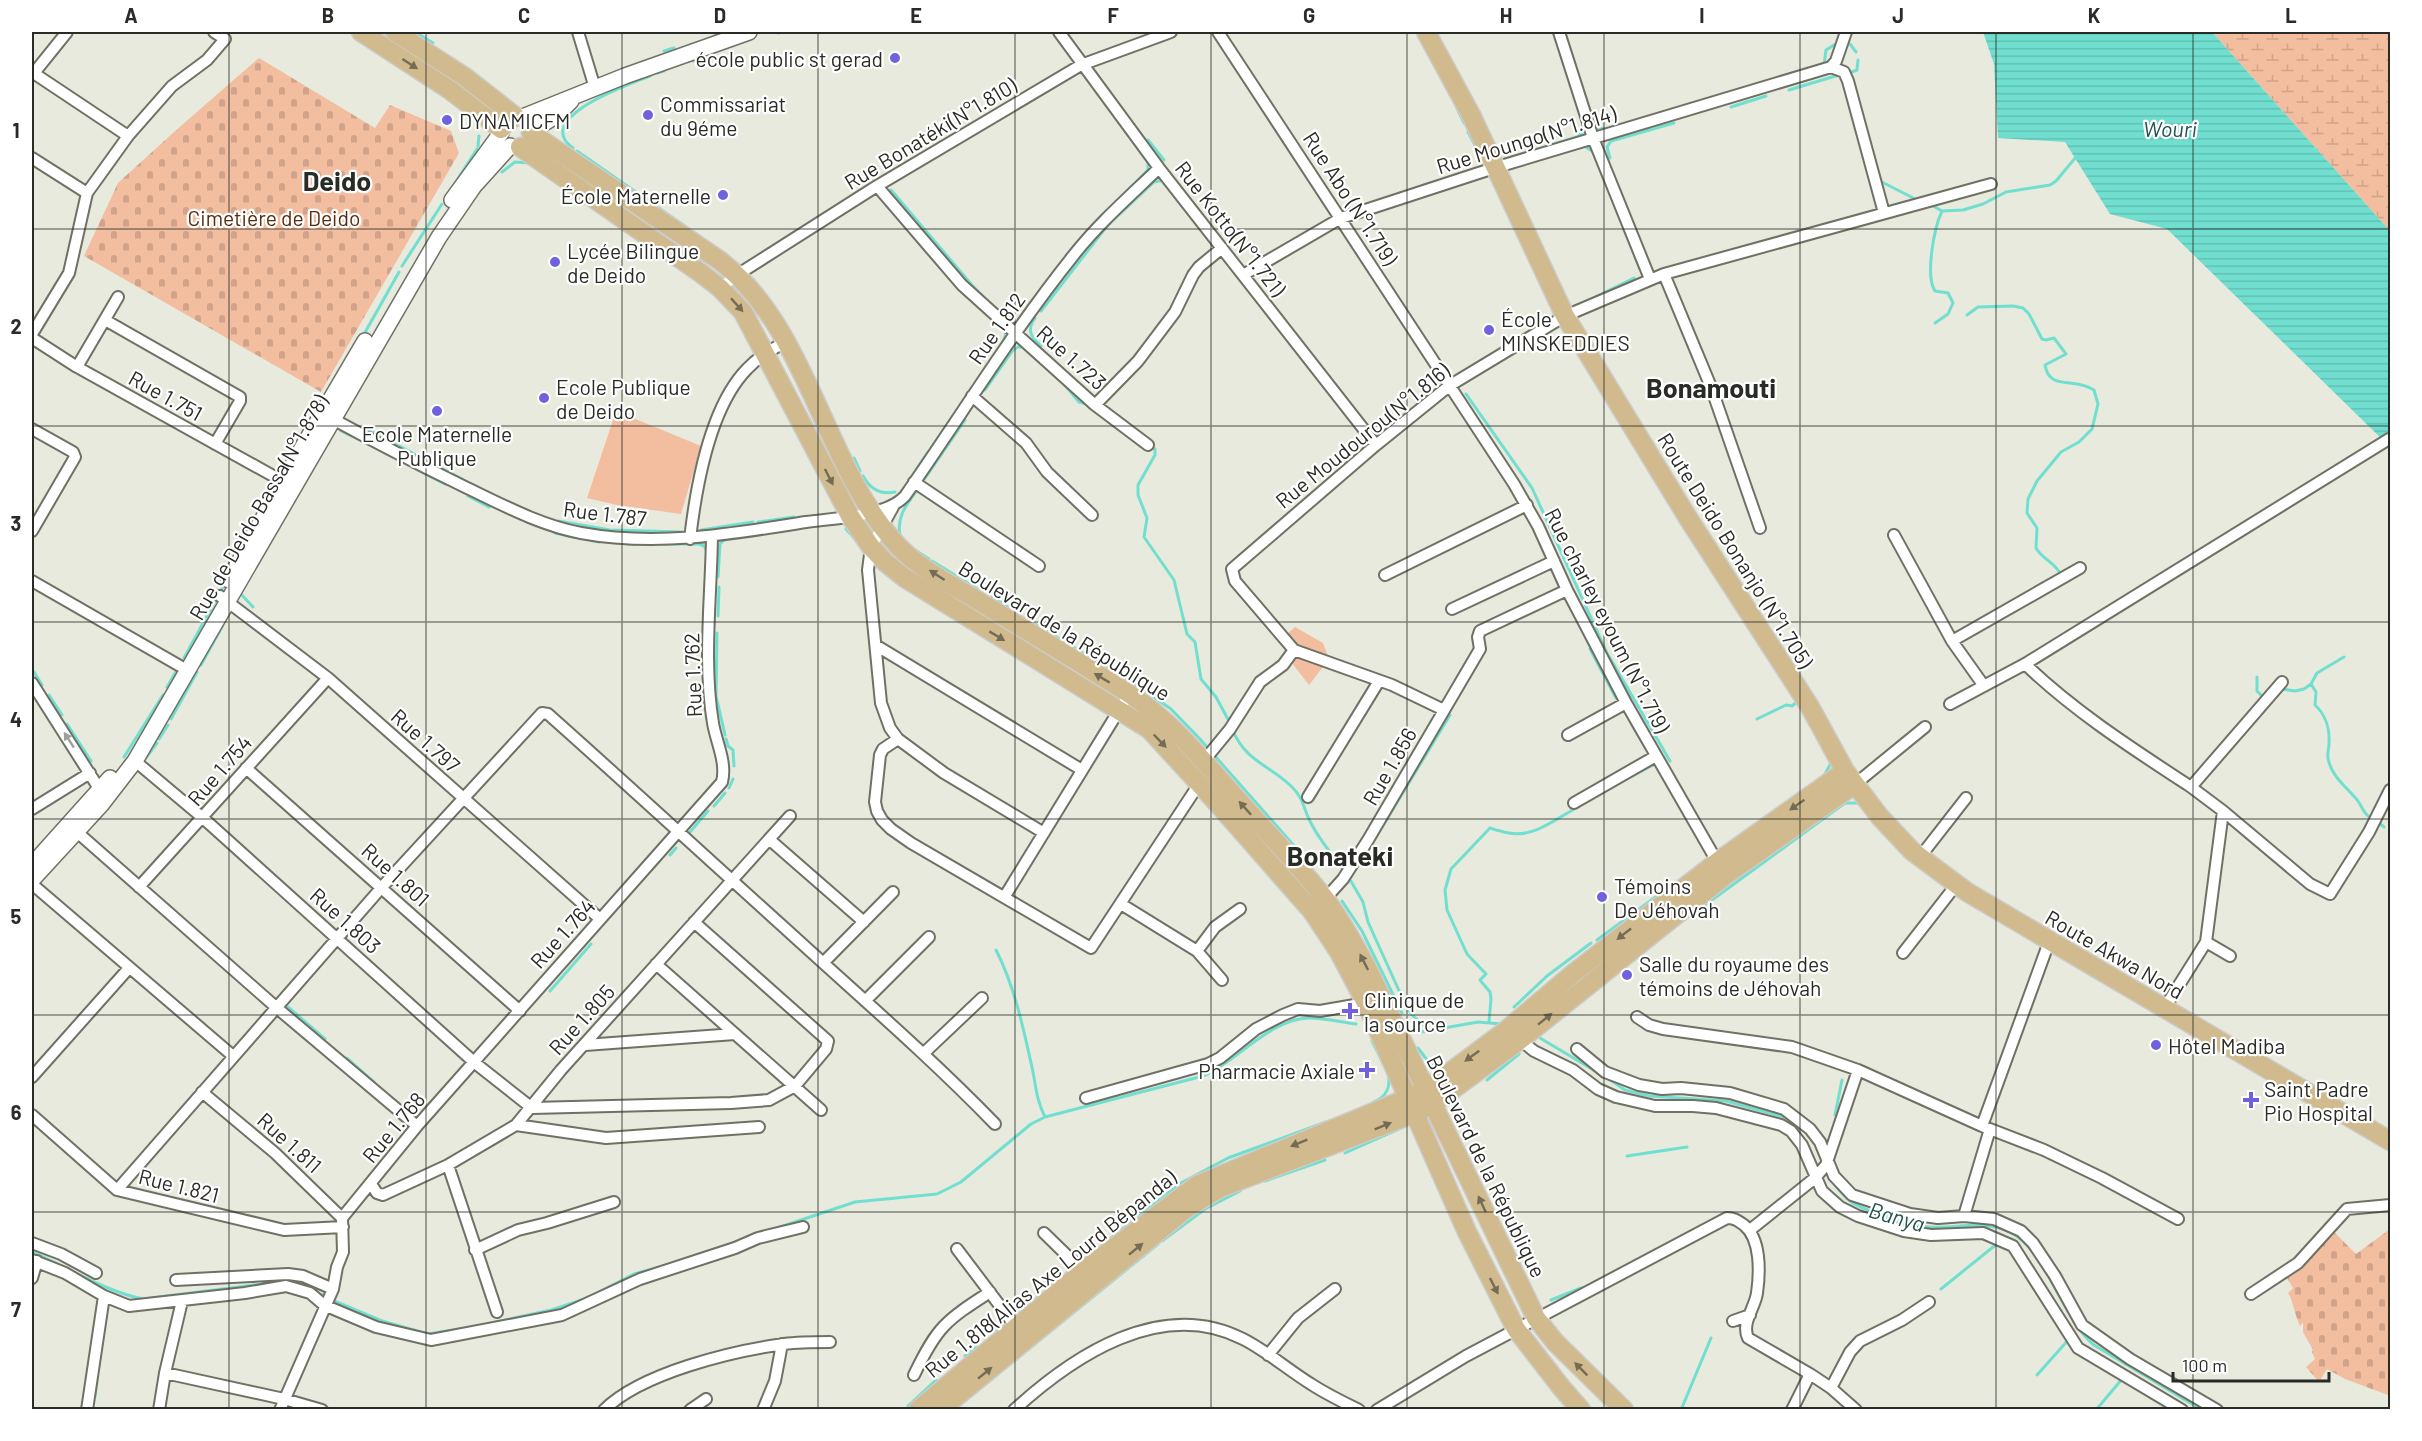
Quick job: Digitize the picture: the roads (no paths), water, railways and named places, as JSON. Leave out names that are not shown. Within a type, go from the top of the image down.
[{"type":"main road","points":[[361,32],[516,132]]},
{"type":"main road","points":[[395,32],[465,77],[516,132]]},
{"type":"main road","points":[[516,132],[557,115],[573,98],[595,88],[749,32]]},
{"type":"main road","name":"Route Deido Bonanjo (N°1.705)","points":[[1426,32],[1471,115],[1565,316],[1695,528],[1810,707],[1850,778]]},
{"type":"main road","name":"Boulevard de la République","points":[[516,132],[719,260],[737,275],[765,309],[785,342],[872,511],[900,548],[922,566],[1129,694],[1209,755],[1325,898],[1354,943],[1404,1067]]},
{"type":"main road","name":"Boulevard de la République","points":[[516,132],[720,288],[743,312],[850,516],[871,547],[885,562],[930,595],[1149,729],[1312,911],[1404,1067],[1536,1318],[1555,1342],[1624,1410]]},
{"type":"main road","name":"Rue de Deido Bassa(N°1.878)","points":[[32,882],[77,832],[135,761],[327,416],[454,198],[516,132]]},
{"type":"main road","name":"Rue de Deido Bassa(N°1.878)","points":[[32,865],[136,745],[180,666],[224,599],[284,482],[327,416]]},
{"type":"main road","points":[[813,445],[832,436]]},
{"type":"main road","name":"Route Akwa Nord","points":[[1850,778],[1880,817],[1920,858],[1956,885],[2049,942],[2391,1141]]},
{"type":"main road","name":"Rue 1.818(Alias Axe Lourd Bépanda)","points":[[918,1410],[1083,1271],[1197,1185],[1383,1109],[1421,1101],[1444,1077],[1504,1032],[1575,972],[1850,778]]},
{"type":"main road","name":"Rue 1.818(Alias Axe Lourd Bépanda)","points":[[940,1410],[1160,1229],[1203,1197],[1421,1101],[1520,1040],[1721,868]]},
{"type":"main road","points":[[1383,1109],[1404,1067],[1444,1077]]},
{"type":"main road","name":"Boulevard de la République","points":[[1421,1101],[1467,1232],[1516,1329],[1581,1410]]},
{"type":"street","points":[[67,32],[33,73],[128,136]]},
{"type":"street","points":[[32,336],[72,266],[87,193],[128,136],[172,86],[207,60],[225,39],[214,32]]},
{"type":"street","points":[[578,32],[595,88]]},
{"type":"street","name":"Rue Kotto(N°1.721)","points":[[1059,32],[1081,65],[1159,168],[1376,445]]},
{"type":"street","name":"Rue Bonatéki(N°1.810)","points":[[720,288],[877,186],[1081,65],[1171,32]]},
{"type":"street","name":"Rue Abo (N°1.719)","points":[[1218,32],[1449,386]]},
{"type":"street","points":[[1559,32],[1593,138],[1650,279]]},
{"type":"street","points":[[1846,32],[1838,56],[1831,67],[1844,72],[1848,81],[1884,213]]},
{"type":"street","name":"Rue Moungo(N°1.814)","points":[[1243,275],[1341,218],[1494,168],[1831,67]]},
{"type":"street","points":[[32,158],[87,193]]},
{"type":"street","name":"Rue 1.812","points":[[871,547],[893,507],[899,503],[915,482],[1015,333],[1091,235],[1159,168]]},
{"type":"street","name":"Rue Moudourou(N°1.816)","points":[[1294,650],[1235,580],[1232,569],[1376,445],[1449,386],[1565,316],[1650,279],[1991,184]]},
{"type":"street","name":"Rue 1.723","points":[[877,186],[962,285],[1095,405],[1148,445]]},
{"type":"street","points":[[1095,405],[1138,361],[1175,312],[1199,267],[1222,248]]},
{"type":"street","points":[[1664,274],[1711,387],[1760,528]]},
{"type":"street","points":[[77,367],[118,297]]},
{"type":"street","points":[[105,320],[240,397],[240,401],[215,444]]},
{"type":"street","name":"Rue 1.751","points":[[32,336],[77,367],[284,482]]},
{"type":"street","points":[[690,539],[699,479],[707,447],[719,415],[746,370],[765,353],[785,342]]},
{"type":"street","name":"Rue charley eyoum (N°1.719)","points":[[1449,386],[1527,505],[1567,590],[1626,703],[1721,868]]},
{"type":"street","points":[[972,396],[1026,443],[1055,480],[1092,515]]},
{"type":"street","name":"Rue 1.787","points":[[327,416],[503,505],[549,525],[580,533],[616,538],[690,539],[872,511]]},
{"type":"street","points":[[32,429],[74,452],[75,457],[32,531]]},
{"type":"street","points":[[1950,705],[2025,664],[2390,439]]},
{"type":"street","points":[[915,482],[1039,566]]},
{"type":"street","points":[[1385,575],[1527,505]]},
{"type":"street","points":[[872,511],[893,507]]},
{"type":"street","points":[[1894,535],[1952,641],[1984,686]]},
{"type":"street","name":"Rue 1.762","points":[[680,831],[718,788],[724,774],[708,692],[712,537]]},
{"type":"street","points":[[871,547],[868,577],[877,646],[881,703],[885,717],[897,739],[944,773],[1044,833]]},
{"type":"street","points":[[1452,609],[1554,561]]},
{"type":"street","points":[[1952,641],[2080,568]]},
{"type":"street","points":[[32,581],[180,666]]},
{"type":"street","name":"Rue 1.856","points":[[1325,898],[1343,879],[1356,859],[1480,649],[1478,637],[1480,631],[1567,590]]},
{"type":"street","name":"Rue 1.797","points":[[224,599],[328,678],[600,919]]},
{"type":"street","points":[[877,646],[1082,770]]},
{"type":"street","points":[[1209,755],[1232,726],[1260,682],[1284,665],[1294,650],[1379,681],[1444,710]]},
{"type":"street","points":[[2025,664],[2066,701],[2191,787],[2310,884],[2330,894],[2369,832],[2391,790]]},
{"type":"street","name":"Rue 1.754","points":[[139,887],[328,678]]},
{"type":"street","points":[[1308,797],[1379,681]]},
{"type":"street","points":[[2191,787],[2282,682]]},
{"type":"street","points":[[32,683],[100,789]]},
{"type":"street","points":[[1005,896],[1129,694]]},
{"type":"street","points":[[1569,735],[1626,703]]},
{"type":"street","points":[[117,1190],[382,887],[538,715],[545,713],[680,831],[731,880],[924,1053],[995,1124]]},
{"type":"street","points":[[1850,778],[1925,727]]},
{"type":"street","points":[[897,739],[883,749],[880,755],[875,802],[882,820],[911,843],[1091,948],[1199,784]]},
{"type":"street","points":[[1574,803],[1656,756]]},
{"type":"street","name":"Rue 1.803","points":[[135,761],[203,818],[475,1063],[532,1108]]},
{"type":"street","name":"Rue 1.801","points":[[246,768],[520,1011]]},
{"type":"street","points":[[32,809],[90,773]]},
{"type":"street","points":[[1920,858],[1966,798]]},
{"type":"street","points":[[2164,1009],[2205,942],[2223,811]]},
{"type":"street","name":"Rue 1.805","points":[[371,1184],[378,1193],[383,1195],[448,1165],[516,1125],[656,964],[790,816]]},
{"type":"street","name":"Rue 1.764","points":[[475,1063],[680,831]]},
{"type":"street","points":[[77,832],[277,1008],[417,1126]]},
{"type":"street","points":[[770,840],[864,922]]},
{"type":"street","points":[[32,882],[233,1056]]},
{"type":"street","points":[[1903,953],[1956,885]]},
{"type":"street","points":[[823,963],[893,892]]},
{"type":"street","points":[[1121,904],[1197,951],[1222,980]]},
{"type":"street","points":[[1197,951],[1215,927],[1240,909]]},
{"type":"street","points":[[532,1108],[769,1100],[795,1086],[826,1049],[828,1041],[694,922]]},
{"type":"street","points":[[865,1001],[929,937]]},
{"type":"street","points":[[1964,1216],[1986,1127],[2049,942]]},
{"type":"street","points":[[2205,942],[2230,956]]},
{"type":"street","points":[[656,964],[821,1110]]},
{"type":"street","points":[[32,1077],[129,968]]},
{"type":"street","points":[[924,1053],[982,998]]},
{"type":"street","points":[[1086,1098],[1208,1064],[1220,1058],[1256,1029],[1298,1010],[1320,1011],[1366,1003]]},
{"type":"street","points":[[1637,1017],[1649,1025],[1663,1029],[1792,1047],[1858,1070],[2044,1150],[2102,1178],[2178,1220]]},
{"type":"street","points":[[585,1045],[735,1034]]},
{"type":"street","points":[[1520,1040],[1534,1051],[1573,1070],[1598,1089],[1616,1097],[1655,1106],[1716,1108],[1781,1125],[1791,1131],[1802,1145],[1822,1191],[1840,1207],[1886,1226],[1931,1235],[1983,1233],[2013,1246],[2078,1348],[2182,1410]]},
{"type":"street","points":[[1577,1049],[1605,1072],[1639,1085],[1662,1089],[1730,1093],[1784,1109],[1810,1129],[1834,1176],[1852,1195],[1910,1215],[1994,1219],[2021,1231],[2033,1243],[2055,1276],[2082,1325],[2130,1359],[2217,1410]]},
{"type":"street","name":"Rue 1.768","points":[[343,1222],[417,1126],[475,1063]]},
{"type":"street","points":[[1750,1230],[1816,1177],[1827,1162],[1858,1070]]},
{"type":"street","name":"Rue 1.811","points":[[202,1092],[274,1153],[343,1222]]},
{"type":"street","name":"Rue 1.821","points":[[32,1115],[117,1190],[284,1230],[343,1222]]},
{"type":"street","points":[[516,1125],[606,1138],[759,1127]]},
{"type":"street","points":[[448,1165],[497,1312]]},
{"type":"street","points":[[475,1250],[518,1230],[614,1202]]},
{"type":"street","points":[[2251,1294],[2298,1263],[2347,1209],[2391,1205]]},
{"type":"street","points":[[1377,1410],[1466,1356],[1727,1218],[1737,1220],[1750,1230],[1755,1242],[1758,1265],[1757,1294],[1745,1328],[1748,1338],[1810,1374],[1831,1388],[1856,1410]]},
{"type":"street","points":[[282,1404],[328,1297],[343,1252],[343,1222]]},
{"type":"street","points":[[176,1280],[288,1274],[303,1276],[328,1297],[376,1327],[431,1340],[562,1315],[640,1279],[735,1248],[758,1238],[802,1227]]},
{"type":"street","points":[[1044,1233],[1083,1271]]},
{"type":"street","points":[[32,1243],[61,1254],[96,1274]]},
{"type":"street","points":[[957,1249],[1016,1326]]},
{"type":"street","points":[[32,1278],[34,1260],[104,1296],[129,1306],[286,1286],[328,1297]]},
{"type":"street","points":[[1268,1355],[1298,1318],[1335,1289]]},
{"type":"street","points":[[914,1376],[938,1330],[948,1320],[990,1292]]},
{"type":"street","points":[[87,1410],[104,1296]]},
{"type":"street","points":[[159,1410],[182,1301]]},
{"type":"street","points":[[1831,1388],[1850,1352],[1860,1341],[1902,1320],[1929,1302]]},
{"type":"street","points":[[1733,1321],[1750,1315]]},
{"type":"street","points":[[1014,1410],[1064,1370],[1109,1342],[1167,1325],[1197,1325],[1242,1338],[1311,1384],[1359,1410]]},
{"type":"street","points":[[604,1410],[611,1403],[639,1386],[704,1361],[782,1344],[830,1342]]},
{"type":"street","points":[[763,1410],[772,1391],[782,1344]]},
{"type":"street","points":[[165,1373],[282,1404],[322,1410]]},
{"type":"street","points":[[1792,1410],[1810,1374]]},
{"type":"street","points":[[690,1410],[706,1399]]},
{"type":"water","name":"Wouri","points":[[1983,32],[2212,32],[2390,231],[2390,447],[2167,229],[2110,214],[2065,142],[1998,138],[1994,64]]},
{"type":"waterway","points":[[415,32],[433,43]]},
{"type":"waterway","points":[[715,34],[722,32]]},
{"type":"waterway","points":[[778,33],[783,32]]},
{"type":"waterway","points":[[1824,65],[1826,50],[1839,42]]},
{"type":"waterway","points":[[1850,44],[1856,52]]},
{"type":"waterway","points":[[664,51],[674,48]]},
{"type":"waterway","points":[[693,61],[704,57]]},
{"type":"waterway","points":[[1849,73],[1857,70],[1858,60]]},
{"type":"waterway","points":[[657,73],[664,71]]},
{"type":"waterway","points":[[1789,90],[1842,74]]},
{"type":"waterway","points":[[573,148],[563,137],[564,125],[574,114],[606,94],[650,76]]},
{"type":"waterway","points":[[1731,107],[1766,96]]},
{"type":"waterway","points":[[1457,108],[1464,123]]},
{"type":"waterway","points":[[1591,111],[1596,125]]},
{"type":"waterway","points":[[1610,158],[1607,147],[1611,141],[1674,123]]},
{"type":"waterway","points":[[1525,153],[1577,137],[1583,132],[1583,125]]},
{"type":"waterway","points":[[1596,126],[1604,129]]},
{"type":"waterway","points":[[1468,132],[1477,149]]},
{"type":"waterway","points":[[478,146],[479,136]]},
{"type":"waterway","points":[[1148,140],[1164,160]]},
{"type":"waterway","points":[[1587,148],[1594,152]]},
{"type":"waterway","points":[[452,188],[477,149]]},
{"type":"waterway","points":[[577,151],[699,236]]},
{"type":"waterway","points":[[1931,205],[1942,211],[1963,210],[1983,204],[2006,192],[2050,185],[2076,157]]},
{"type":"waterway","points":[[1126,192],[1148,170],[1148,160]]},
{"type":"waterway","points":[[502,172],[515,162],[530,163]]},
{"type":"waterway","points":[[1444,179],[1454,176]]},
{"type":"waterway","points":[[1041,311],[1107,226],[1154,182],[1164,180]]},
{"type":"waterway","points":[[1424,185],[1437,181]]},
{"type":"waterway","points":[[1880,181],[1919,201]]},
{"type":"waterway","points":[[891,190],[990,304]]},
{"type":"waterway","points":[[402,266],[442,204]]},
{"type":"waterway","points":[[1088,230],[1106,211]]},
{"type":"waterway","points":[[1935,323],[1948,314],[1953,303],[1948,293],[1935,291],[1932,284],[1931,264],[1934,240],[1942,211]]},
{"type":"waterway","points":[[1624,229],[1640,269]]},
{"type":"waterway","points":[[727,256],[736,263]]},
{"type":"waterway","points":[[363,336],[399,272]]},
{"type":"waterway","points":[[1585,302],[1634,278]]},
{"type":"waterway","points":[[753,279],[773,305]]},
{"type":"waterway","points":[[1967,315],[1978,307],[2023,308],[2029,314],[2042,339],[2054,338],[2066,354],[2045,365],[2047,373],[2057,381],[2078,384],[2094,390],[2098,404],[2092,429],[2079,442],[2061,452],[2037,481],[2028,499],[2027,513],[2037,528],[2036,548],[2061,575]]},
{"type":"waterway","points":[[1004,313],[1013,321]]},
{"type":"waterway","points":[[1035,318],[1030,330],[1041,346]]},
{"type":"waterway","points":[[1003,328],[1006,334],[1003,342]]},
{"type":"waterway","points":[[985,390],[1013,350],[1024,347]]},
{"type":"waterway","points":[[1064,384],[1079,402],[1087,404]]},
{"type":"waterway","points":[[1466,394],[1532,488],[1607,653],[1670,761]]},
{"type":"waterway","points":[[931,448],[953,416]]},
{"type":"waterway","points":[[921,484],[965,420]]},
{"type":"waterway","points":[[367,429],[477,487]]},
{"type":"waterway","points":[[341,431],[371,445]]},
{"type":"waterway","points":[[1150,446],[1155,449],[1155,455],[1138,485],[1138,495],[1147,518],[1144,537],[1174,580],[1187,634],[1195,642],[1201,679],[1216,697],[1230,723]]},
{"type":"waterway","points":[[908,482],[928,452]]},
{"type":"waterway","points":[[394,457],[406,463]]},
{"type":"waterway","points":[[854,458],[860,471]]},
{"type":"waterway","points":[[414,468],[445,484]]},
{"type":"waterway","points":[[863,476],[876,490],[885,493],[895,492]]},
{"type":"waterway","points":[[900,535],[901,516],[918,489]]},
{"type":"waterway","points":[[468,496],[489,507]]},
{"type":"waterway","points":[[758,522],[794,517]]},
{"type":"waterway","points":[[558,521],[610,530],[683,532]]},
{"type":"waterway","points":[[701,530],[753,522]]},
{"type":"waterway","points":[[846,529],[855,539]]},
{"type":"waterway","points":[[555,533],[574,537]]},
{"type":"waterway","points":[[718,577],[720,544],[724,540],[740,537]]},
{"type":"waterway","points":[[589,540],[599,542]]},
{"type":"waterway","points":[[609,542],[618,543]]},
{"type":"waterway","points":[[628,544],[637,544]]},
{"type":"waterway","points":[[663,544],[699,544],[707,551]]},
{"type":"waterway","points":[[915,550],[929,559]]},
{"type":"waterway","points":[[871,561],[896,582]]},
{"type":"waterway","points":[[932,561],[984,593]]},
{"type":"waterway","points":[[184,658],[225,583]]},
{"type":"waterway","points":[[718,616],[719,587]]},
{"type":"waterway","points":[[240,593],[253,607]]},
{"type":"waterway","points":[[992,597],[1019,614]]},
{"type":"waterway","points":[[1033,623],[1135,684],[1171,709],[1311,865]]},
{"type":"waterway","points":[[201,665],[223,625]]},
{"type":"waterway","points":[[717,633],[716,696],[725,735]]},
{"type":"waterway","points":[[1590,649],[1616,698]]},
{"type":"waterway","points":[[2282,689],[2295,691],[2304,689],[2311,684],[2317,673],[2344,657]]},
{"type":"waterway","points":[[167,687],[178,668]]},
{"type":"waterway","points":[[34,672],[42,685]]},
{"type":"waterway","points":[[171,719],[197,672]]},
{"type":"waterway","points":[[2257,677],[2257,691],[2263,697]]},
{"type":"waterway","points":[[704,683],[705,709]]},
{"type":"waterway","points":[[2311,684],[2316,692],[2315,705],[2325,718],[2328,728],[2328,756],[2332,771],[2372,819]]},
{"type":"waterway","points":[[49,695],[62,715]]},
{"type":"waterway","points":[[124,757],[163,695]]},
{"type":"waterway","points":[[1757,719],[1786,705],[1792,706],[1798,701],[1797,699]]},
{"type":"waterway","points":[[706,715],[708,724]]},
{"type":"waterway","points":[[1373,842],[1450,715]]},
{"type":"waterway","points":[[67,724],[91,761]]},
{"type":"waterway","points":[[159,739],[168,725]]},
{"type":"waterway","points":[[1632,725],[1650,755]]},
{"type":"waterway","points":[[1232,729],[1251,756],[1296,791],[1309,820],[1327,849],[1344,870]]},
{"type":"waterway","points":[[726,739],[728,746],[733,750],[734,766]]},
{"type":"waterway","points":[[145,759],[157,743]]},
{"type":"waterway","points":[[1824,776],[1832,761]]},
{"type":"waterway","points":[[1623,781],[1653,765]]},
{"type":"waterway","points":[[729,788],[733,779]]},
{"type":"waterway","points":[[714,806],[725,793]]},
{"type":"waterway","points":[[1690,916],[1845,803],[1859,803]]},
{"type":"waterway","points":[[1489,1022],[1490,992],[1480,980],[1486,974],[1467,954],[1447,910],[1445,890],[1451,869],[1490,828],[1509,833],[1527,833],[1545,826],[1578,807]]},
{"type":"waterway","points":[[690,832],[708,811]]},
{"type":"waterway","points":[[2378,822],[2384,827]]},
{"type":"waterway","points":[[1348,882],[1369,847]]},
{"type":"waterway","points":[[670,855],[676,848]]},
{"type":"waterway","points":[[1348,876],[1363,902],[1368,922],[1405,1004],[1412,1015],[1430,1031]]},
{"type":"waterway","points":[[1597,940],[1672,885]]},
{"type":"waterway","points":[[1342,901],[1362,931],[1402,1013]]},
{"type":"waterway","points":[[1514,1007],[1547,976],[1591,943]]},
{"type":"waterway","points":[[550,991],[591,944]]},
{"type":"waterway","points":[[996,950],[1009,979],[1030,1057],[1038,1100],[1045,1117]]},
{"type":"waterway","points":[[288,1007],[325,1039]]},
{"type":"waterway","points":[[771,1230],[855,1202],[937,1194],[961,1182],[1031,1124],[1045,1117],[1203,1076],[1229,1061],[1268,1032],[1295,1020],[1315,1018],[1356,1024]]},
{"type":"waterway","points":[[1421,1032],[1478,1022],[1501,1024]]},
{"type":"waterway","name":"Banya","points":[[1540,1038],[1597,1072]]},
{"type":"waterway","points":[[1372,1041],[1383,1063]]},
{"type":"waterway","points":[[1418,1048],[1431,1065],[1447,1065]]},
{"type":"waterway","points":[[1487,1080],[1519,1054]]},
{"type":"waterway","points":[[347,1058],[374,1082]]},
{"type":"waterway","points":[[1374,1102],[1387,1091],[1388,1074]]},
{"type":"waterway","name":"Banya","points":[[1606,1077],[1625,1090],[1649,1096],[1726,1101],[1784,1117],[1794,1123]]},
{"type":"waterway","points":[[1835,1115],[1842,1080]]},
{"type":"waterway","points":[[1179,1184],[1228,1158],[1326,1122]]},
{"type":"waterway","points":[[1345,1153],[1406,1126]]},
{"type":"waterway","points":[[1627,1156],[1687,1147]]},
{"type":"waterway","points":[[1265,1181],[1325,1160]]},
{"type":"waterway","name":"Banya","points":[[1832,1180],[1850,1201],[1899,1221],[1928,1227],[1980,1225],[2010,1232],[2023,1241],[2034,1254],[2072,1318],[2094,1345],[2202,1410]]},
{"type":"waterway","points":[[1101,1246],[1176,1187]]},
{"type":"waterway","points":[[1162,1241],[1205,1209],[1240,1191]]},
{"type":"waterway","points":[[691,1257],[742,1240]]},
{"type":"waterway","points":[[1941,1289],[1998,1243]]},
{"type":"waterway","points":[[972,1395],[1158,1244]]},
{"type":"waterway","points":[[32,1252],[114,1291],[143,1299],[293,1280],[326,1297]]},
{"type":"waterway","points":[[599,1292],[634,1274],[674,1263]]},
{"type":"waterway","points":[[1551,1300],[1581,1288]]},
{"type":"waterway","points":[[1013,1318],[1039,1296]]},
{"type":"waterway","points":[[496,1322],[551,1310],[588,1298]]},
{"type":"waterway","points":[[332,1300],[382,1321],[428,1334],[478,1326]]},
{"type":"waterway","points":[[993,1334],[1008,1322]]},
{"type":"waterway","points":[[1681,1410],[1711,1338]]},
{"type":"waterway","points":[[2037,1375],[2070,1338]]},
{"type":"waterway","points":[[965,1356],[977,1347]]},
{"type":"waterway","points":[[95,1396],[97,1377]]},
{"type":"waterway","points":[[2096,1410],[2122,1379]]},
{"type":"waterway","points":[[908,1406],[936,1380]]},
{"type":"place","name":"école public st gerad","points":[[895,58]]},
{"type":"place","name":"Commissariat du 9éme","points":[[648,115]]},
{"type":"place","name":"DYNAMICFM","points":[[447,120]]},
{"type":"place","name":"École Maternelle","points":[[723,195]]},
{"type":"place","name":"Lycée Bilingue de Deido","points":[[555,262]]},
{"type":"place","name":"École MINSKEDDIES","points":[[1489,330]]},
{"type":"place","name":"Ecole Publique de Deido","points":[[544,398]]},
{"type":"place","name":"Ecole Maternelle Publique","points":[[437,411]]},
{"type":"place","name":"Témoins De Jéhovah","points":[[1602,897]]},
{"type":"place","name":"Salle du royaume des témoins de Jéhovah","points":[[1627,975]]},
{"type":"place","name":"Clinique de la source","points":[[1350,1011]]},
{"type":"place","name":"Hôtel Madiba","points":[[2156,1045]]},
{"type":"place","name":"Pharmacie Axiale","points":[[1367,1070]]},
{"type":"place","name":"Saint Padre Pio Hospital","points":[[2251,1100]]},
{"type":"district","name":"Deido","points":[[337,180]]},
{"type":"district","name":"Bonamouti","points":[[1711,387]]},
{"type":"district","name":"Bonateki","points":[[1340,855]]},
{"type":"park label","name":"Cimetière de Deido","points":[[274,217]]}]
